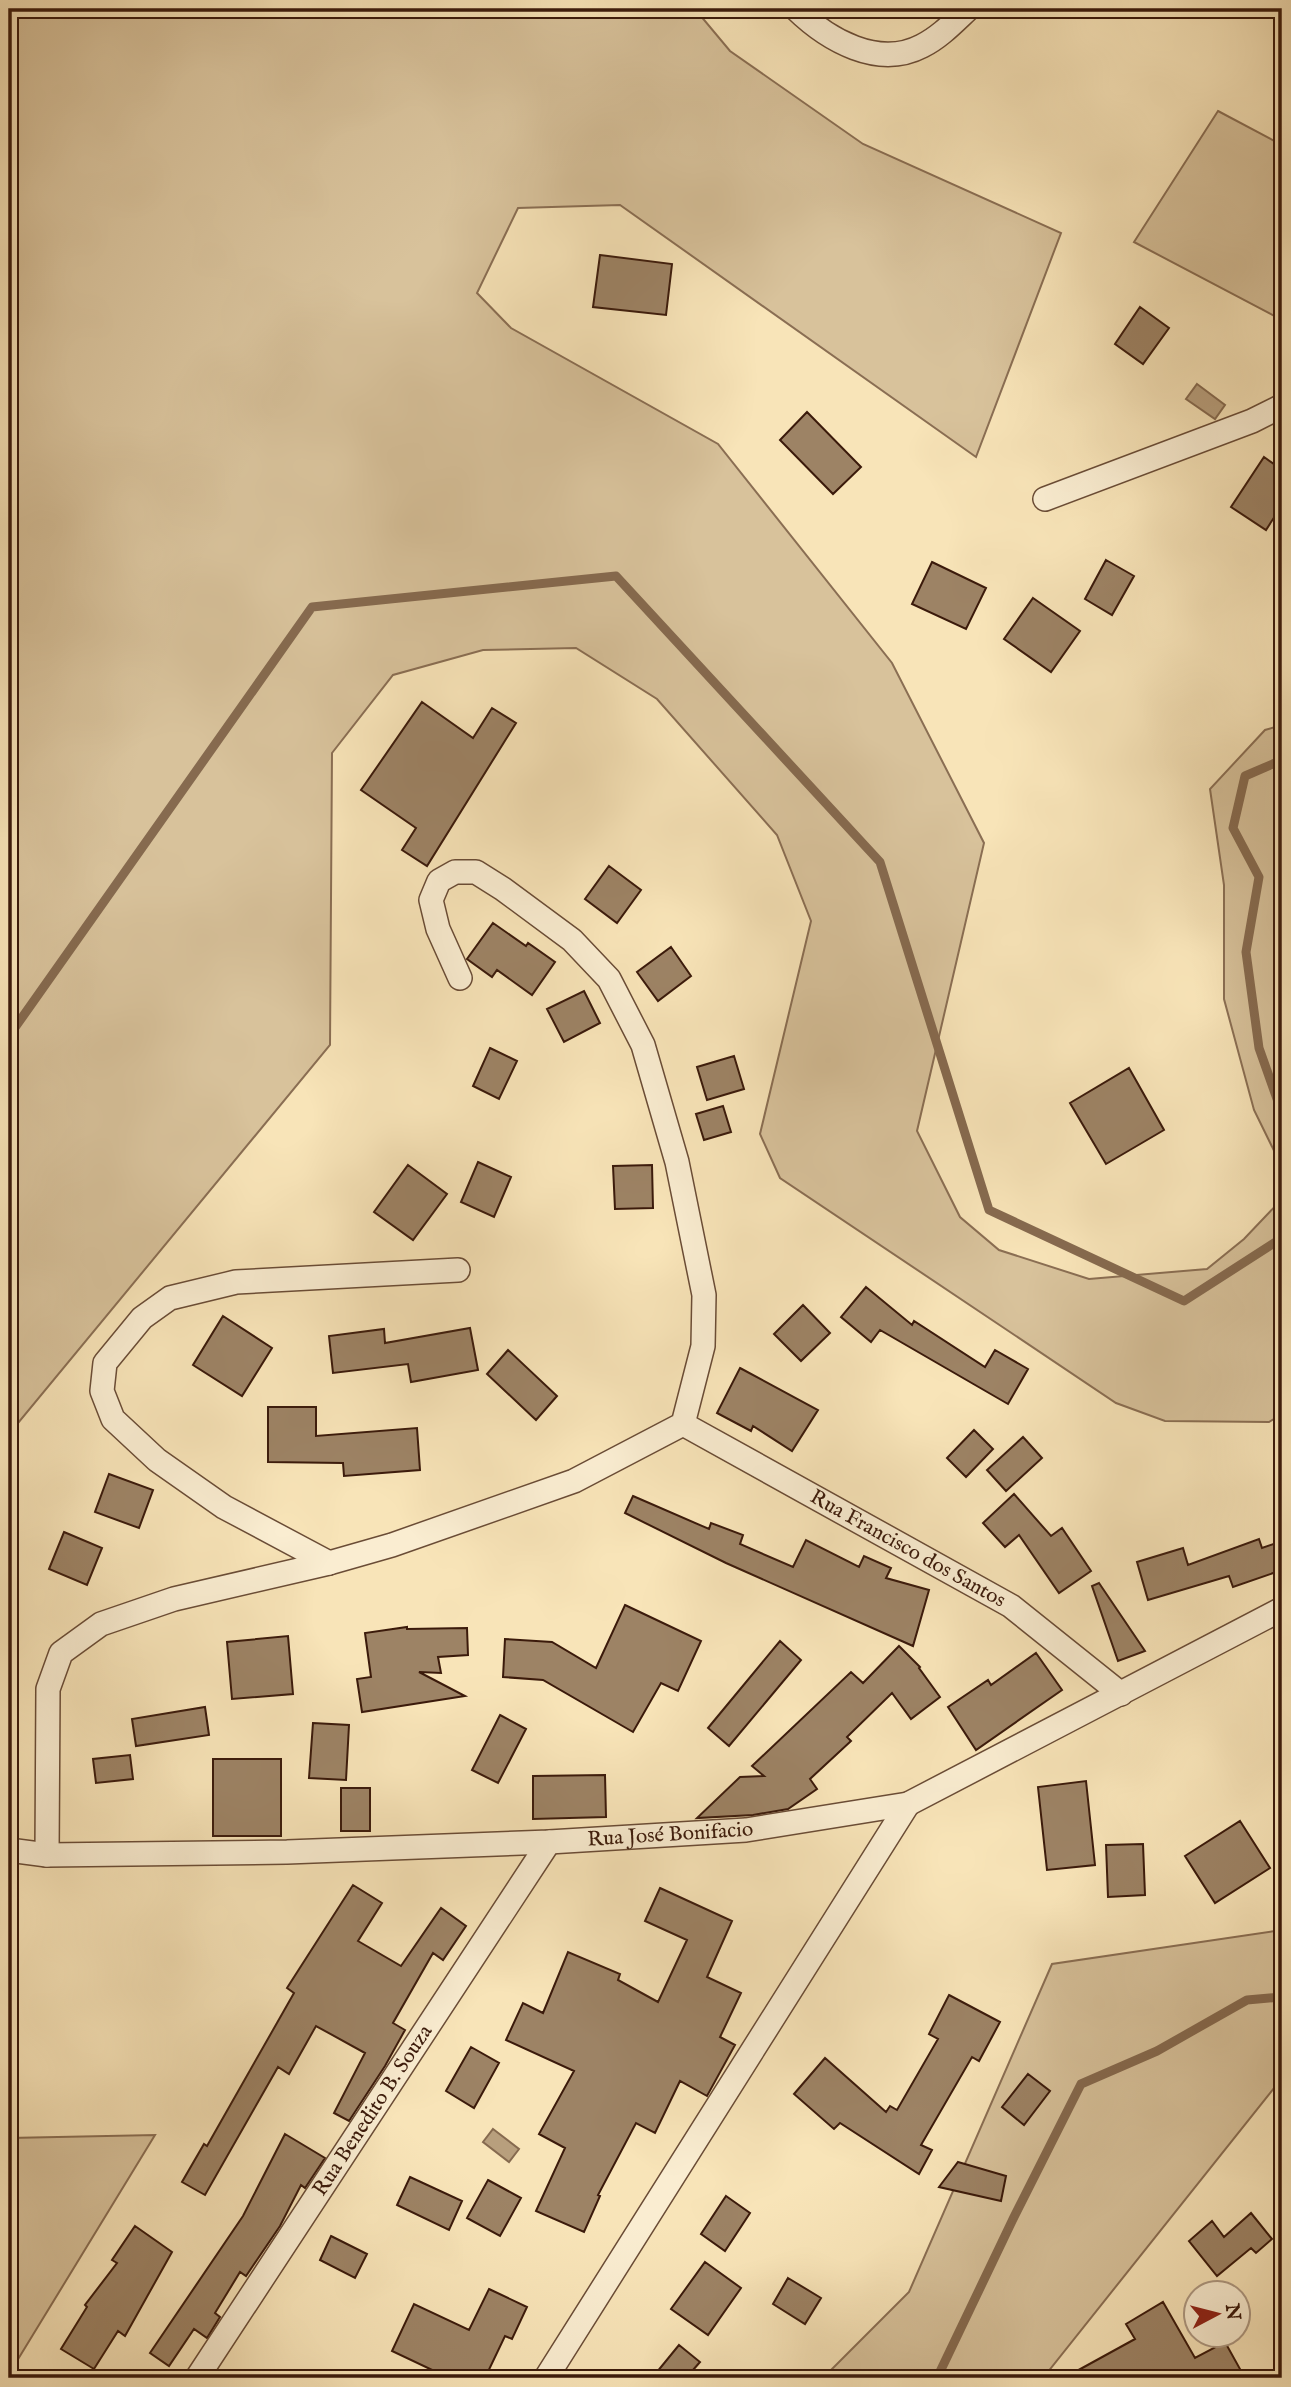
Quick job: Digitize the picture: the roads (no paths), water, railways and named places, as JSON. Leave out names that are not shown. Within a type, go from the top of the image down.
[{"type":"street","points":[[796,9],[848,47],[886,56],[920,47],[946,30],[968,9]]},
{"type":"street","points":[[1045,499],[1252,421],[1282,407]]},
{"type":"street","points":[[47,1856],[48,1689],[61,1653],[101,1624],[174,1600],[392,1545],[574,1481],[683,1424],[703,1346],[704,1295],[677,1162],[643,1045],[609,979],[572,940],[476,872],[455,873],[439,881],[431,900],[438,929],[460,978]]},
{"type":"street","points":[[329,1563],[224,1507],[158,1460],[113,1419],[102,1391],[105,1363],[142,1318],[170,1297],[236,1282],[458,1270]]},
{"type":"street","name":"Rua Francisco dos Santos","points":[[683,1424],[1011,1605],[1121,1694]]},
{"type":"street","name":"Rua José Bonifacio","points":[[9,1850],[47,1856],[300,1852],[549,1842],[746,1830],[908,1804],[1282,1609]]},
{"type":"street","points":[[546,2378],[908,1804]]},
{"type":"street","name":"Rua Benedito B. Souza","points":[[197,2378],[549,1842]]},
{"type":"waterway","points":[[9,1036],[312,607],[616,576],[880,862],[989,1210],[1184,1301],[1282,1238]]},
{"type":"waterway","points":[[1282,760],[1245,776],[1233,828],[1259,877],[1246,952],[1259,1048],[1282,1113]]},
{"type":"waterway","points":[[937,2378],[1081,2084],[1157,2051],[1247,2000],[1282,1997]]}]
